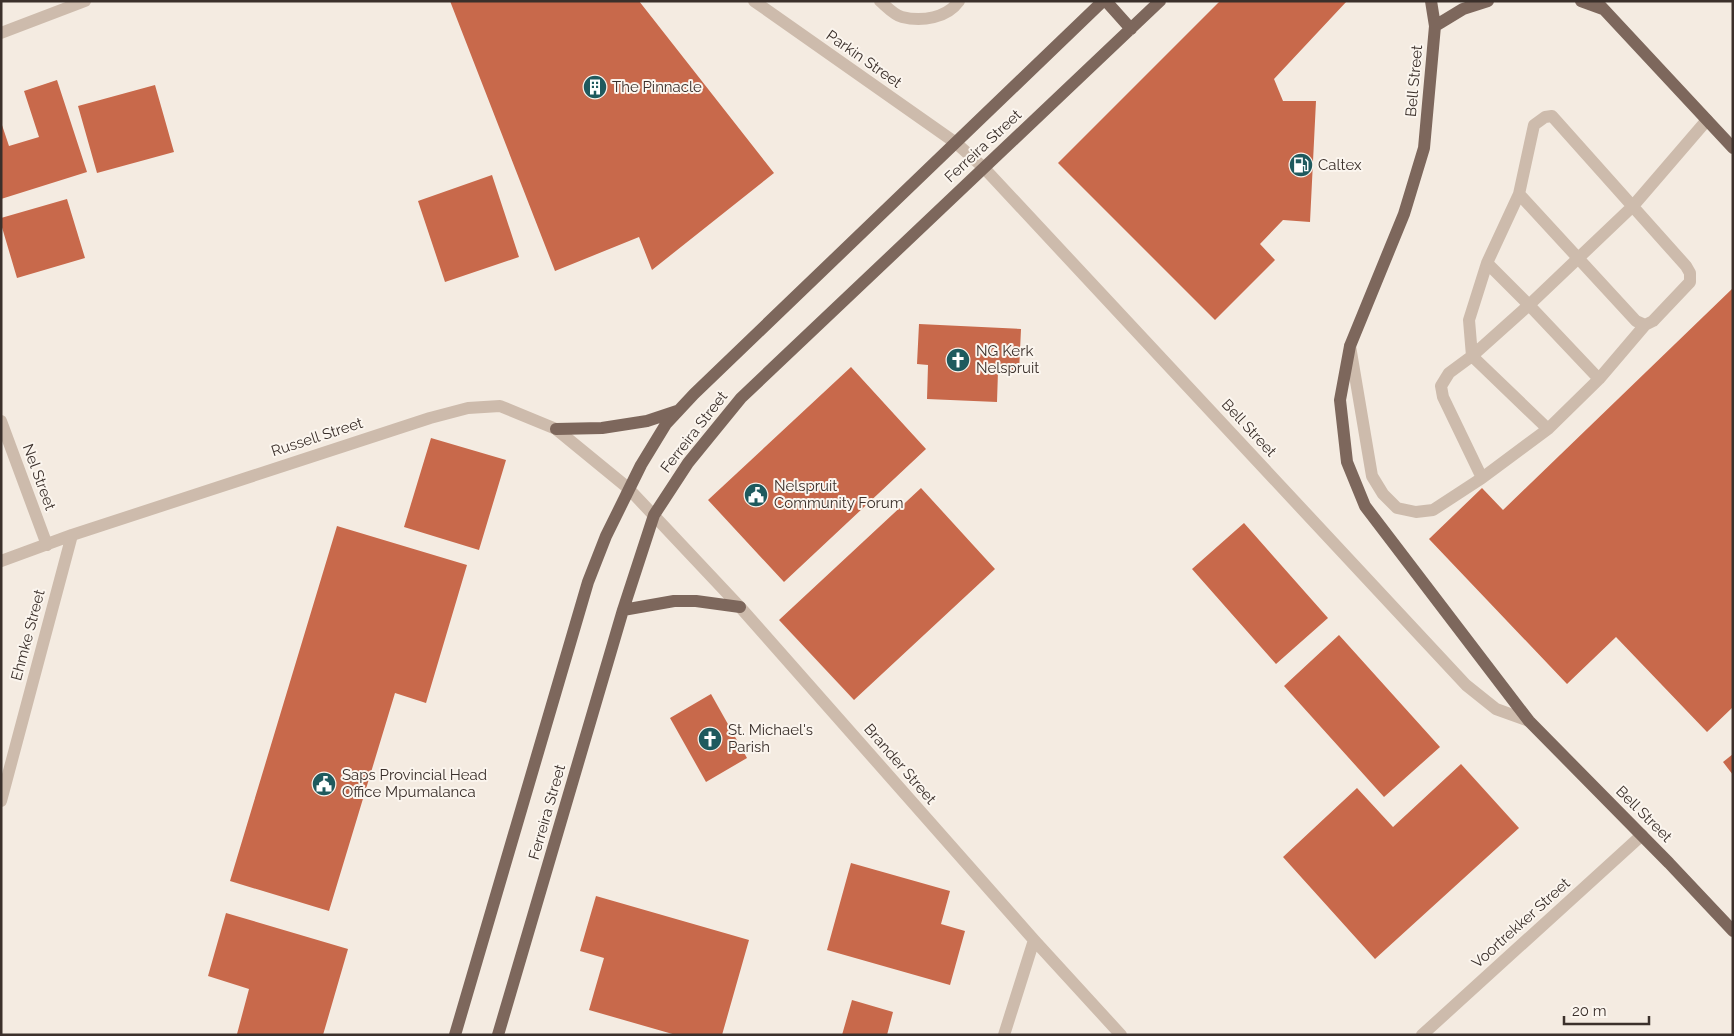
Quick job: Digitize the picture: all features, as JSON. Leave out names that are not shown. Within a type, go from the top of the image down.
[{"type":"main road","points":[[1104,1],[1131,29]]},
{"type":"main road","name":"Ferreira Street","points":[[455,1035],[588,582],[628,488],[666,424],[678,410],[1104,1]]},
{"type":"main road","name":"Ferreira Street","points":[[498,1035],[623,610],[654,515],[688,463],[742,398],[1160,1]]},
{"type":"main road","name":"Bell Street","points":[[1431,1],[1435,26],[1424,148],[1404,214],[1350,346],[1340,400],[1347,462],[1365,506],[1529,721],[1642,835],[1733,931]]},
{"type":"main road","points":[[1435,26],[1463,9],[1488,1]]},
{"type":"main road","points":[[1580,1],[1600,5],[1733,148]]},
{"type":"main road","points":[[556,429],[602,428],[647,421],[678,410]]},
{"type":"main road","points":[[623,610],[674,601],[696,601],[740,607]]},
{"type":"street","points":[[1,33],[85,1]]},
{"type":"street","points":[[880,1],[900,16],[926,20],[953,10],[959,1]]},
{"type":"street","name":"Parkin Street","points":[[755,2],[956,143]]},
{"type":"street","points":[[1350,346],[1372,476],[1383,494],[1397,508],[1416,512],[1433,510],[1482,478],[1548,429],[1599,379],[1645,325],[1653,320],[1690,282],[1690,273],[1552,116],[1534,125],[1519,194],[1487,263],[1469,320],[1472,356],[1548,429]]},
{"type":"street","points":[[1482,478],[1443,397],[1441,386],[1449,373],[1472,356],[1529,305],[1633,206],[1707,120]]},
{"type":"street","name":"Bell Street","points":[[956,143],[984,168],[1466,685],[1496,709],[1529,721]]},
{"type":"street","points":[[1519,194],[1636,321],[1645,325]]},
{"type":"street","points":[[1487,263],[1599,379]]},
{"type":"street","name":"Russell Street","points":[[1,561],[72,535],[420,421],[468,408],[500,406],[556,429],[628,488],[654,515]]},
{"type":"street","name":"Nel Street","points":[[1,421],[47,544]]},
{"type":"street","name":"Brander Street","points":[[654,515],[740,607],[1034,940],[1121,1035]]},
{"type":"street","name":"Ehmke Street","points":[[1,801],[72,535]]},
{"type":"street","name":"Voortrekker Street","points":[[1422,1035],[1642,835]]},
{"type":"street","points":[[1004,1035],[1034,940]]},
{"type":"building","name":"The Pinnacle","points":[[450,1],[639,1],[774,173],[652,270],[639,237],[555,271]]},
{"type":"building","points":[[1220,1],[1347,1],[1274,79],[1283,101],[1316,101],[1310,222],[1283,220],[1260,244],[1275,260],[1215,320],[1058,163]]},
{"type":"building","points":[[57,80],[87,172],[1,199],[1,122],[9,146],[39,137],[24,91]]},
{"type":"building","points":[[155,85],[174,152],[97,173],[78,106]]},
{"type":"building","points":[[492,175],[519,257],[445,282],[418,201]]},
{"type":"building","points":[[67,199],[85,258],[17,278],[1,224],[1,218]]},
{"type":"building","points":[[1733,288],[1733,707],[1707,732],[1616,637],[1567,684],[1429,539],[1482,488],[1503,510]]},
{"type":"building","points":[[919,324],[1021,329],[1019,372],[998,371],[997,402],[927,399],[928,365],[917,364]]},
{"type":"building","points":[[851,367],[926,449],[784,582],[708,500]]},
{"type":"building","points":[[431,438],[506,460],[479,550],[404,527]]},
{"type":"building","points":[[921,488],[995,569],[854,700],[779,620]]},
{"type":"building","points":[[1244,523],[1328,618],[1276,664],[1192,569]]},
{"type":"building","points":[[337,526],[467,565],[426,703],[395,693],[329,911],[230,881]]},
{"type":"building","points":[[1339,635],[1440,747],[1384,797],[1284,686]]},
{"type":"building","points":[[711,694],[747,758],[706,782],[670,718]]},
{"type":"building","points":[[1733,754],[1733,775],[1723,762]]},
{"type":"building","points":[[1461,764],[1519,828],[1375,959],[1283,857],[1357,788],[1393,827]]},
{"type":"building","points":[[851,863],[950,891],[941,924],[965,931],[950,985],[827,950]]},
{"type":"building","points":[[596,896],[749,940],[722,1035],[676,1035],[589,1010],[604,958],[580,951]]},
{"type":"building","points":[[226,913],[348,949],[323,1035],[237,1034],[249,989],[208,976]]},
{"type":"building","points":[[852,1000],[893,1012],[887,1035],[842,1035]]},
{"type":"place","name":"The Pinnacle","points":[[595,87]]},
{"type":"place","name":"Caltex","points":[[1301,165]]},
{"type":"place","name":"NG Kerk Nelspruit","points":[[958,360]]},
{"type":"place","name":"Nelspruit Community Forum","points":[[756,495]]},
{"type":"place","name":"St. Michael's Parish","points":[[710,739]]},
{"type":"place","name":"Saps Provincial Head Office Mpumalanca","points":[[324,784]]}]
